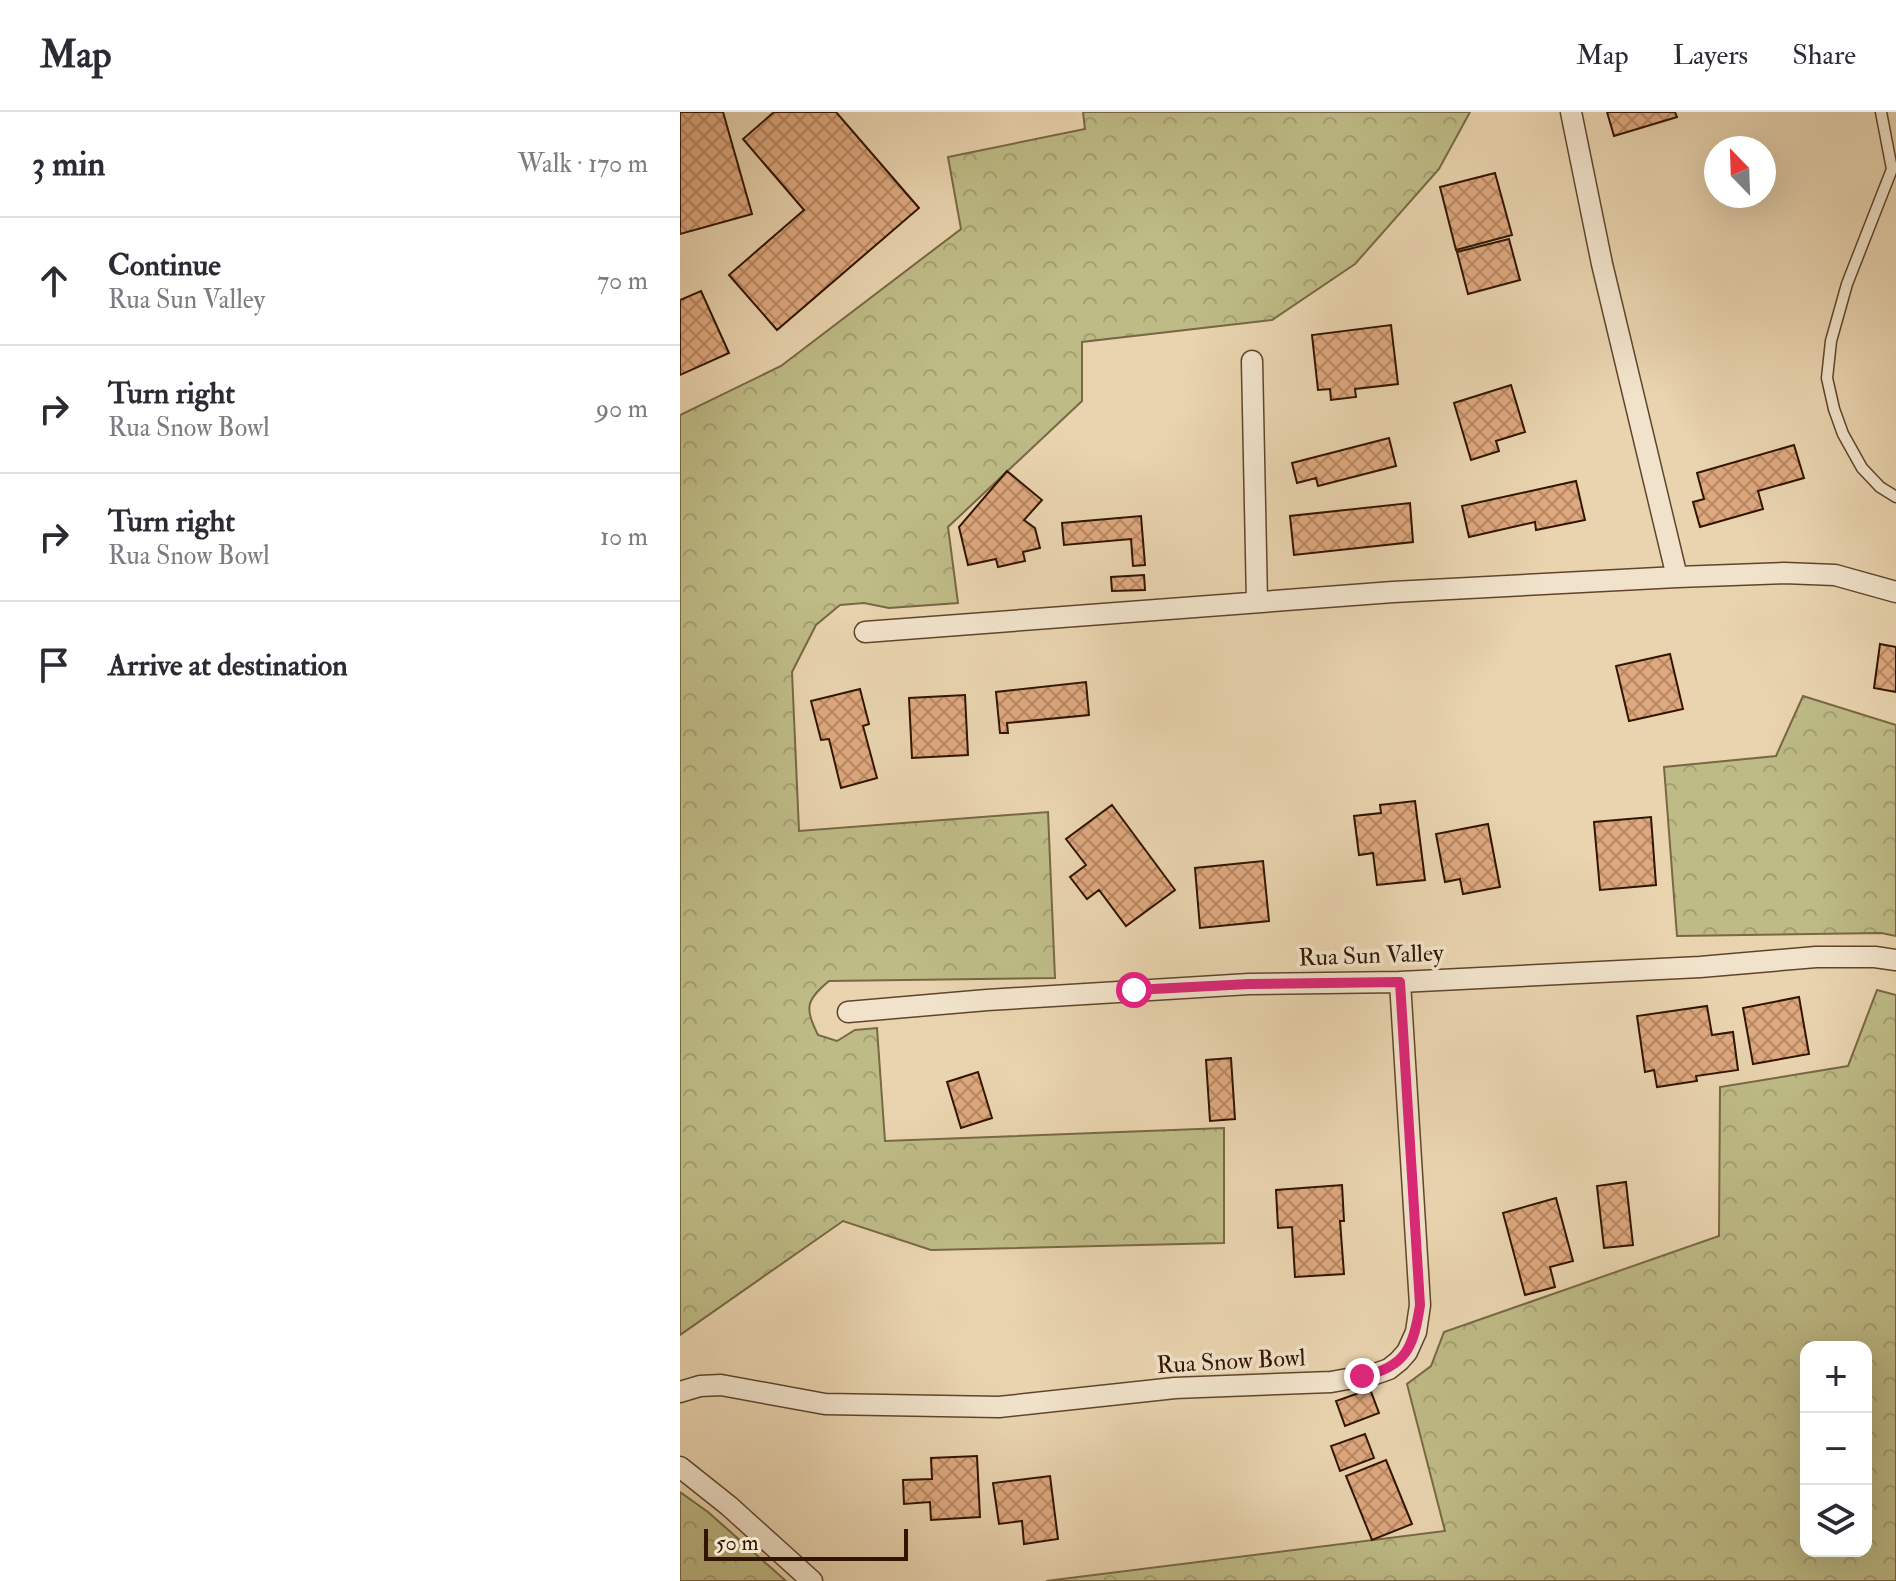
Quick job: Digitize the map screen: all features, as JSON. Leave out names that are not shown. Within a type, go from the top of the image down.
[{"type":"street","points":[[1571,112],[1602,264],[1677,577]]},
{"type":"street","points":[[1252,361],[1257,602]]},
{"type":"street","points":[[865,632],[1409,591],[1677,577],[1784,573],[1835,575],[1896,592]]},
{"type":"street","name":"Rua Sun Valley","points":[[848,1012],[1249,984],[1400,982],[1700,967],[1816,957],[1896,960]]},
{"type":"street","name":"Rua Snow Bowl","points":[[680,1392],[700,1386],[721,1385],[825,1404],[999,1407],[1175,1388],[1331,1382],[1389,1369],[1407,1352],[1416,1332],[1420,1305],[1400,982]]},
{"type":"street","points":[[680,1467],[729,1506],[812,1581]]},
{"type":"lane","points":[[1881,112],[1894,165],[1843,298],[1831,341],[1827,378],[1843,434],[1862,468],[1880,487],[1896,497]]},
{"type":"green space","points":[[1083,112],[1470,112],[1439,169],[1355,264],[1272,320],[1082,342],[1082,401],[948,527],[958,603],[889,608],[864,603],[840,605],[816,625],[792,672],[799,831],[1048,812],[1055,978],[829,981],[812,1000],[809,1011],[818,1035],[837,1041],[855,1030],[877,1028],[885,1141],[1224,1128],[1224,1243],[931,1250],[843,1221],[680,1335],[680,415],[781,366],[961,229],[948,157],[1085,129]]},
{"type":"green space","points":[[1803,696],[1896,725],[1896,936],[1881,933],[1677,936],[1664,767],[1776,756]]},
{"type":"green space","points":[[1877,990],[1896,995],[1896,1581],[1046,1581],[1445,1531],[1407,1384],[1431,1366],[1444,1332],[1719,1236],[1720,1087],[1848,1066]]},
{"type":"green space","points":[[680,1492],[708,1512],[786,1581],[680,1581]]},
{"type":"building","points":[[680,112],[723,112],[752,214],[680,234]]},
{"type":"building","points":[[774,112],[836,112],[919,208],[777,330],[729,275],[804,210],[743,139]]},
{"type":"building","points":[[1607,112],[1675,112],[1677,117],[1614,136]]},
{"type":"building","points":[[1495,173],[1512,235],[1456,250],[1440,187]]},
{"type":"building","points":[[1509,239],[1520,280],[1468,294],[1457,252]]},
{"type":"building","points":[[701,291],[729,353],[680,375],[680,300]]},
{"type":"building","points":[[1391,325],[1398,384],[1355,389],[1356,397],[1331,400],[1330,389],[1318,390],[1312,335]]},
{"type":"building","points":[[1511,385],[1525,432],[1496,441],[1499,451],[1471,460],[1454,403]]},
{"type":"building","points":[[1389,438],[1396,466],[1318,486],[1316,478],[1297,483],[1292,463]]},
{"type":"building","points":[[1794,445],[1804,478],[1758,491],[1763,509],[1700,527],[1693,502],[1704,499],[1697,473]]},
{"type":"building","points":[[1007,471],[1042,500],[1024,520],[1035,528],[1040,548],[1023,552],[1025,561],[998,567],[996,559],[968,565],[959,527]]},
{"type":"building","points":[[1576,481],[1585,520],[1536,530],[1535,522],[1469,537],[1462,506]]},
{"type":"building","points":[[1410,503],[1413,542],[1294,555],[1290,516]]},
{"type":"building","points":[[1141,516],[1145,565],[1133,566],[1131,539],[1064,545],[1062,523]]},
{"type":"building","points":[[1144,575],[1145,590],[1112,591],[1111,577]]},
{"type":"building","points":[[1880,644],[1896,647],[1896,692],[1874,688]]},
{"type":"building","points":[[1670,654],[1683,709],[1629,721],[1616,666]]},
{"type":"building","points":[[1086,682],[1089,715],[1007,723],[1008,733],[1000,733],[996,692]]},
{"type":"building","points":[[860,689],[869,724],[863,726],[877,778],[841,788],[829,739],[821,740],[811,701]]},
{"type":"building","points":[[965,695],[968,755],[912,758],[909,698]]},
{"type":"building","points":[[1415,801],[1425,880],[1377,885],[1373,853],[1359,855],[1354,816],[1381,813],[1380,805]]},
{"type":"building","points":[[1112,805],[1175,890],[1126,926],[1099,890],[1087,899],[1070,877],[1086,865],[1066,839]]},
{"type":"building","points":[[1651,817],[1656,885],[1600,890],[1594,822]]},
{"type":"building","points":[[1488,824],[1500,887],[1463,894],[1460,879],[1445,882],[1436,834]]},
{"type":"building","points":[[1263,861],[1269,921],[1200,928],[1195,868]]},
{"type":"building","points":[[1799,997],[1809,1054],[1753,1064],[1743,1008]]},
{"type":"building","points":[[1707,1006],[1712,1035],[1733,1032],[1738,1070],[1696,1076],[1697,1081],[1657,1087],[1654,1070],[1645,1072],[1637,1016]]},
{"type":"building","points":[[1231,1058],[1235,1119],[1210,1121],[1206,1060]]},
{"type":"building","points":[[978,1072],[992,1118],[961,1128],[947,1082]]},
{"type":"building","points":[[1626,1182],[1633,1245],[1604,1248],[1597,1186]]},
{"type":"building","points":[[1342,1185],[1344,1221],[1340,1221],[1344,1274],[1295,1277],[1292,1227],[1278,1228],[1276,1190]]},
{"type":"building","points":[[1556,1198],[1573,1261],[1550,1267],[1555,1287],[1525,1295],[1503,1213]]},
{"type":"building","points":[[1370,1389],[1379,1413],[1345,1426],[1336,1401]]},
{"type":"building","points":[[1365,1434],[1374,1458],[1340,1471],[1331,1446]]},
{"type":"building","points":[[977,1456],[980,1517],[931,1520],[930,1502],[904,1504],[903,1480],[932,1479],[931,1458]]},
{"type":"building","points":[[1386,1460],[1412,1524],[1372,1540],[1346,1476]]},
{"type":"building","points":[[1050,1476],[1058,1539],[1024,1544],[1022,1521],[999,1524],[993,1483]]},
{"type":"route","points":[[1134,990],[1249,984],[1400,982],[1420,1305],[1416,1332],[1407,1352],[1389,1369],[1362,1376]]}]
